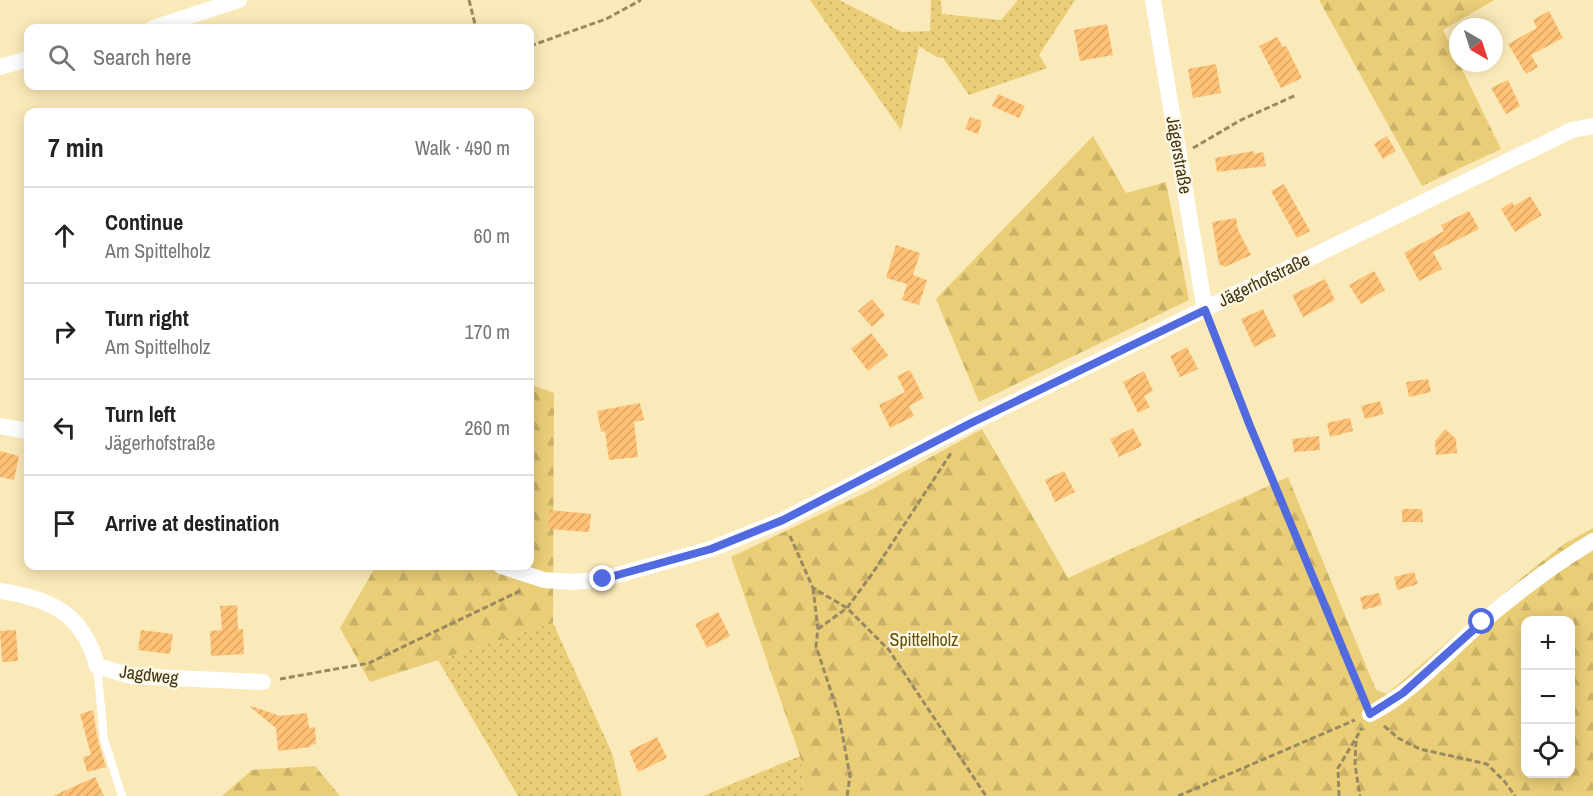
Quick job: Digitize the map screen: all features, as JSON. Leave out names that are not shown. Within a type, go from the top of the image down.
[{"type":"street","points":[[165,24],[239,0]]},
{"type":"street","name":"Jägerstraße","points":[[1153,0],[1205,310]]},
{"type":"street","points":[[0,67],[24,60]]},
{"type":"street","name":"Jägerhofstraße","points":[[513,570],[544,580],[574,582],[603,579],[711,549],[783,520],[969,424],[1572,130],[1593,126]]},
{"type":"street","points":[[0,426],[24,430]]},
{"type":"street","points":[[1370,714],[1403,693],[1482,622],[1561,560],[1593,541]]},
{"type":"street","name":"Jagdweg","points":[[0,591],[49,602],[77,623],[92,645],[98,666],[131,676],[263,682]]},
{"type":"lane","points":[[98,666],[104,739],[122,796]]},
{"type":"path","points":[[469,0],[475,24]]},
{"type":"path","points":[[534,45],[606,18],[641,0]]},
{"type":"path","points":[[1179,156],[1241,120],[1296,95]]},
{"type":"path","points":[[1205,310],[1250,426],[1370,714],[1398,738],[1420,749],[1487,764],[1515,796]]},
{"type":"path","points":[[818,629],[847,608],[872,574],[969,424]]},
{"type":"path","points":[[783,520],[813,588],[818,629],[816,646],[838,716],[850,776],[848,796]]},
{"type":"path","points":[[263,682],[369,663],[544,580]]},
{"type":"path","points":[[813,588],[847,608],[889,650],[986,796]]},
{"type":"path","points":[[1340,796],[1338,768],[1370,714]]},
{"type":"path","points":[[1178,796],[1370,714]]},
{"type":"path","points":[[1356,738],[1355,765],[1360,796]]},
{"type":"green space","points":[[810,0],[839,0],[902,32],[930,31],[931,0],[941,0],[942,14],[1001,20],[1018,0],[1075,0],[1039,55],[1047,68],[969,95],[943,58],[919,46],[901,130]]},
{"type":"green space","points":[[1319,0],[1494,0],[1463,18],[1449,18],[1449,26],[1443,30],[1449,42],[1449,72],[1463,72],[1501,149],[1422,186]]},
{"type":"green space","points":[[1093,136],[1126,193],[1166,182],[1189,300],[979,402],[936,299]]},
{"type":"green space","points":[[534,386],[554,393],[553,623],[370,682],[340,628],[374,570],[534,570]]},
{"type":"green space","name":"Spittelholz","points":[[982,429],[1068,578],[1288,477],[1376,690],[1387,694],[1529,572],[1564,544],[1593,528],[1593,796],[804,796],[800,756],[731,557],[871,490]]},
{"type":"green space","points":[[553,623],[612,753],[622,796],[518,796],[438,660]]},
{"type":"green space","points":[[800,756],[804,796],[703,796]]},
{"type":"green space","points":[[315,766],[340,796],[222,796],[252,770]]},
{"type":"building","points":[[1549,11],[1563,38],[1531,55],[1538,67],[1526,74],[1508,44],[1537,28],[1533,20]]},
{"type":"building","points":[[1107,24],[1113,55],[1080,61],[1074,30]]},
{"type":"building","points":[[1277,37],[1283,47],[1286,46],[1302,78],[1281,88],[1259,46]]},
{"type":"building","points":[[1216,64],[1221,93],[1193,98],[1188,69]]},
{"type":"building","points":[[1508,80],[1520,106],[1506,114],[1491,88]]},
{"type":"building","points":[[998,94],[1025,106],[1019,118],[992,106]]},
{"type":"building","points":[[970,117],[982,121],[978,134],[965,129]]},
{"type":"building","points":[[1387,136],[1396,151],[1383,159],[1374,144]]},
{"type":"building","points":[[1253,151],[1254,154],[1263,152],[1266,166],[1217,172],[1215,158]]},
{"type":"building","points":[[1284,184],[1310,231],[1297,238],[1271,191]]},
{"type":"building","points":[[1530,196],[1542,215],[1515,232],[1501,209],[1512,202],[1514,206]]},
{"type":"building","points":[[1469,211],[1479,229],[1433,252],[1442,269],[1419,281],[1404,253],[1444,231],[1441,225]]},
{"type":"building","points":[[1236,218],[1238,230],[1251,255],[1225,267],[1219,264],[1212,222]]},
{"type":"building","points":[[896,245],[920,253],[913,275],[927,280],[919,305],[902,300],[907,284],[886,278]]},
{"type":"building","points":[[1374,271],[1385,290],[1361,304],[1349,285]]},
{"type":"building","points":[[1325,279],[1335,300],[1303,317],[1292,295]]},
{"type":"building","points":[[872,299],[885,315],[872,327],[858,311]]},
{"type":"building","points":[[1263,309],[1276,336],[1254,347],[1241,319]]},
{"type":"building","points":[[871,333],[888,355],[868,371],[851,349]]},
{"type":"building","points":[[1187,347],[1198,369],[1180,377],[1170,356]]},
{"type":"building","points":[[910,370],[924,398],[909,406],[914,416],[890,428],[879,405],[905,392],[897,376]]},
{"type":"building","points":[[1144,371],[1153,391],[1144,396],[1150,407],[1138,413],[1123,382]]},
{"type":"building","points":[[1428,379],[1431,392],[1409,397],[1406,382]]},
{"type":"building","points":[[1380,401],[1384,414],[1365,419],[1361,406]]},
{"type":"building","points":[[640,403],[644,420],[634,422],[638,457],[609,460],[605,431],[601,432],[597,411]]},
{"type":"building","points":[[1350,418],[1353,431],[1330,437],[1327,423]]},
{"type":"building","points":[[1133,428],[1142,446],[1119,457],[1110,439]]},
{"type":"building","points":[[1445,429],[1456,439],[1457,453],[1436,455],[1435,441]]},
{"type":"building","points":[[1319,436],[1320,450],[1294,452],[1292,439]]},
{"type":"building","points":[[0,451],[19,456],[14,480],[0,477]]},
{"type":"building","points":[[1064,471],[1075,492],[1055,502],[1045,480]]},
{"type":"building","points":[[1402,509],[1422,509],[1423,522],[1402,522]]},
{"type":"building","points":[[550,510],[591,514],[589,532],[548,529]]},
{"type":"building","points":[[1414,572],[1418,584],[1397,590],[1394,577]]},
{"type":"building","points":[[1379,593],[1382,605],[1363,610],[1360,597]]},
{"type":"building","points":[[237,605],[238,629],[243,629],[244,654],[211,656],[210,631],[222,630],[220,606]]},
{"type":"building","points":[[718,612],[730,636],[707,648],[695,624]]},
{"type":"building","points":[[16,630],[18,661],[2,662],[0,631]]},
{"type":"building","points":[[141,630],[173,634],[170,654],[138,650]]},
{"type":"building","points":[[251,706],[280,716],[307,713],[309,728],[315,727],[316,744],[310,745],[311,747],[278,751],[276,728]]},
{"type":"building","points":[[93,710],[98,741],[106,767],[87,772],[83,757],[91,755],[80,714]]},
{"type":"building","points":[[657,737],[667,758],[638,772],[629,751]]},
{"type":"building","points":[[95,777],[104,796],[53,796]]},
{"type":"route","points":[[603,579],[711,549],[783,520],[969,424],[1205,310],[1250,426],[1370,714],[1403,693],[1482,622]]}]
